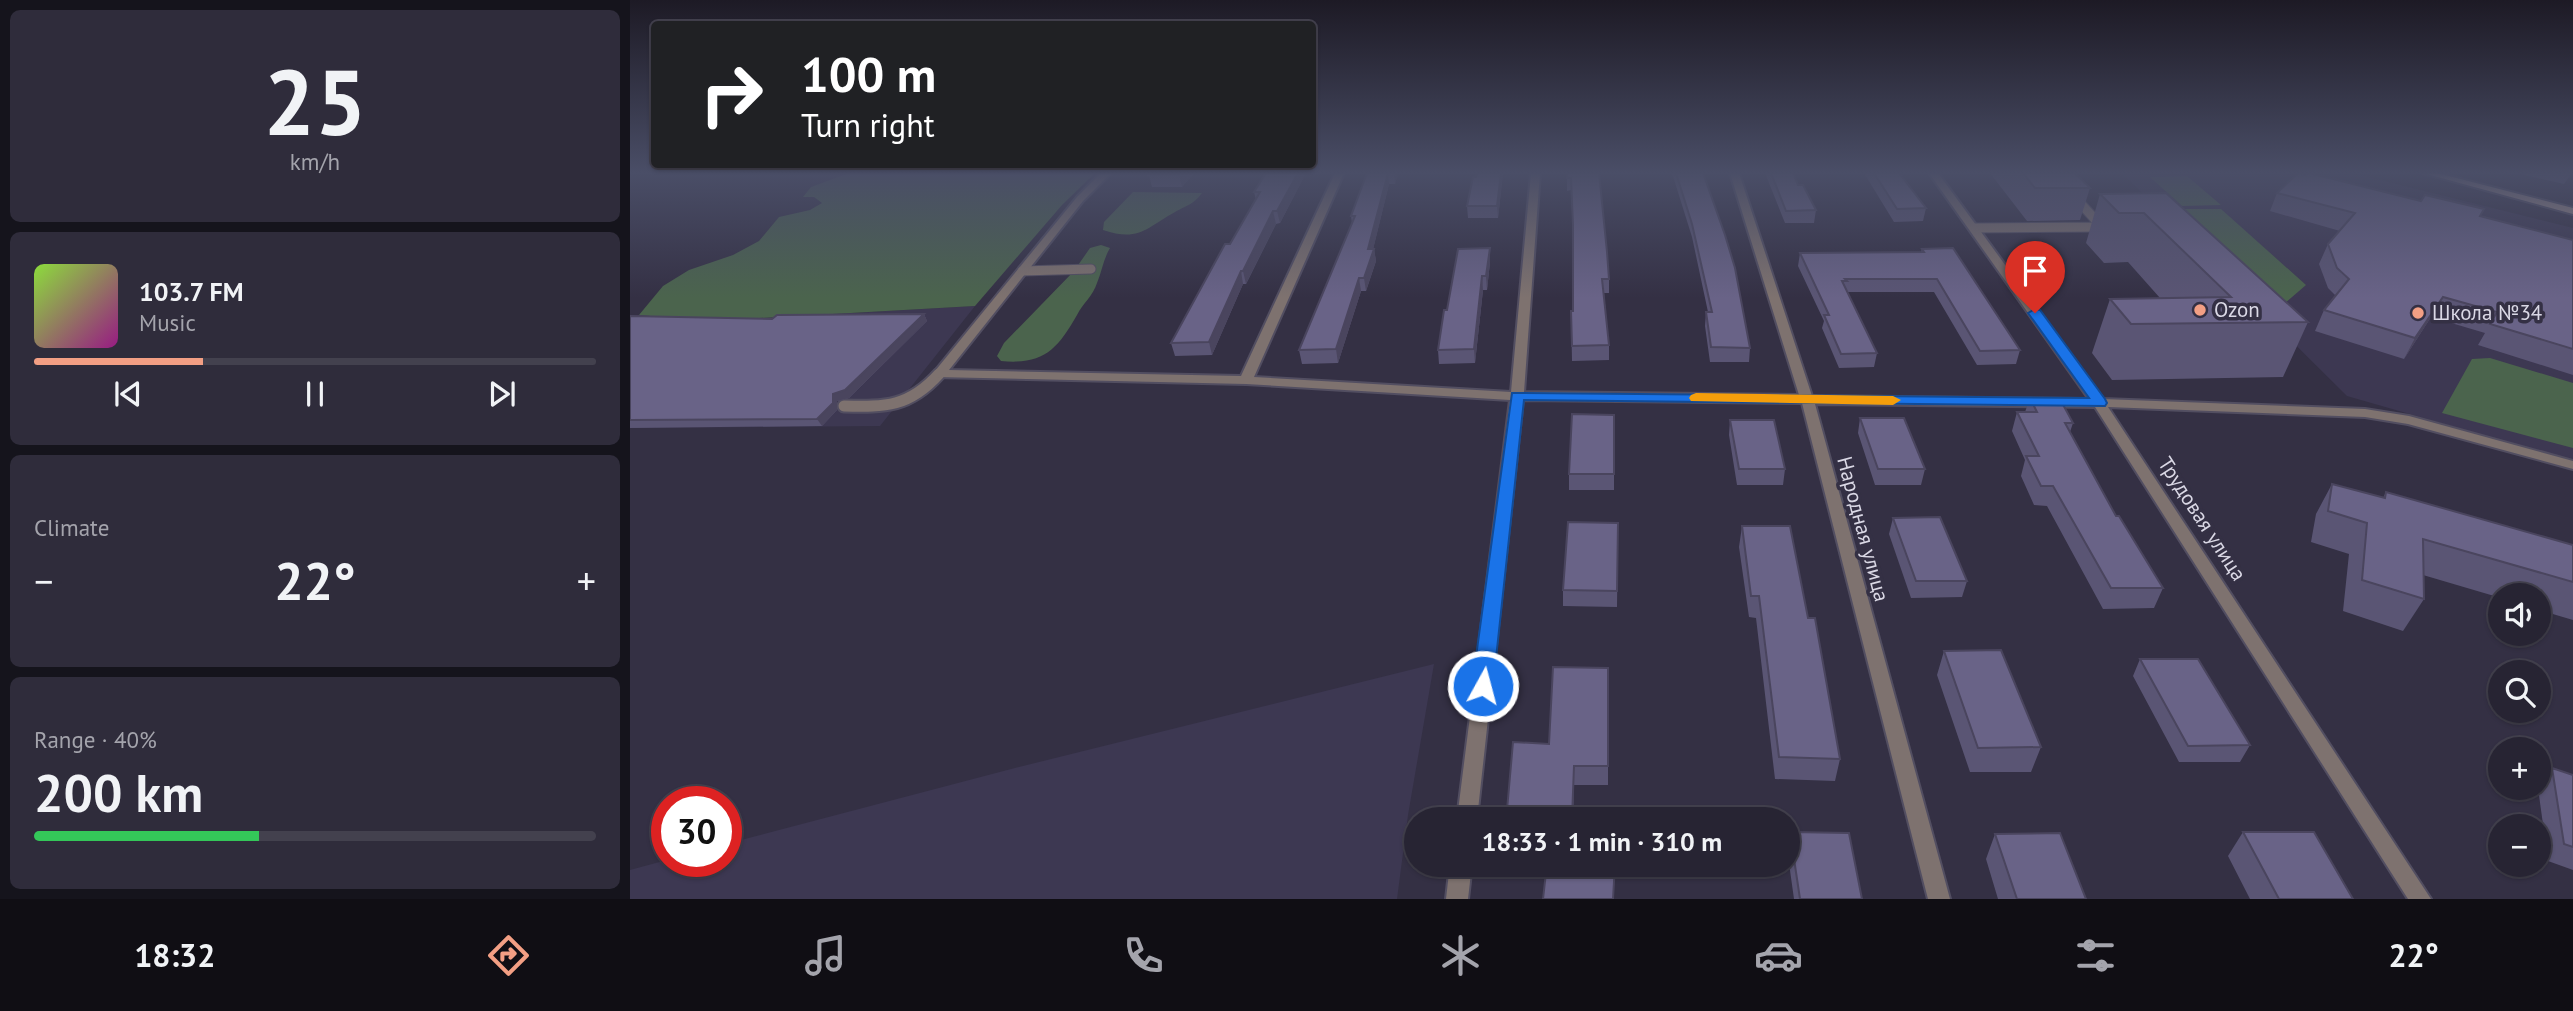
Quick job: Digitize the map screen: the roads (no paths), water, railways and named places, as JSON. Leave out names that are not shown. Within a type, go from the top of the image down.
[{"type":"street","points":[[939,374],[1067,215]]},
{"type":"street","points":[[1246,380],[1321,215]]},
{"type":"street","points":[[1468,807],[1517,396],[1532,215]]},
{"type":"street","name":"Народная улица","points":[[1748,215],[1807,399],[1939,899]]},
{"type":"street","name":"Трудовая улица","points":[[1965,215],[2099,403],[2420,899]]},
{"type":"street","points":[[939,374],[1246,380],[1517,396],[2099,403],[2365,413],[2409,420],[2573,465]]},
{"type":"street","points":[[1457,899],[1460,877]]},
{"type":"lane","points":[[1975,228],[2102,227],[2091,215]]},
{"type":"lane","points":[[1022,271],[1091,270]]},
{"type":"lane","points":[[844,406],[890,407],[911,401],[926,390],[939,374]]},
{"type":"place","name":"Ozon","points":[[2200,310]]},
{"type":"place","name":"Школа №34","points":[[2418,313]]}]
